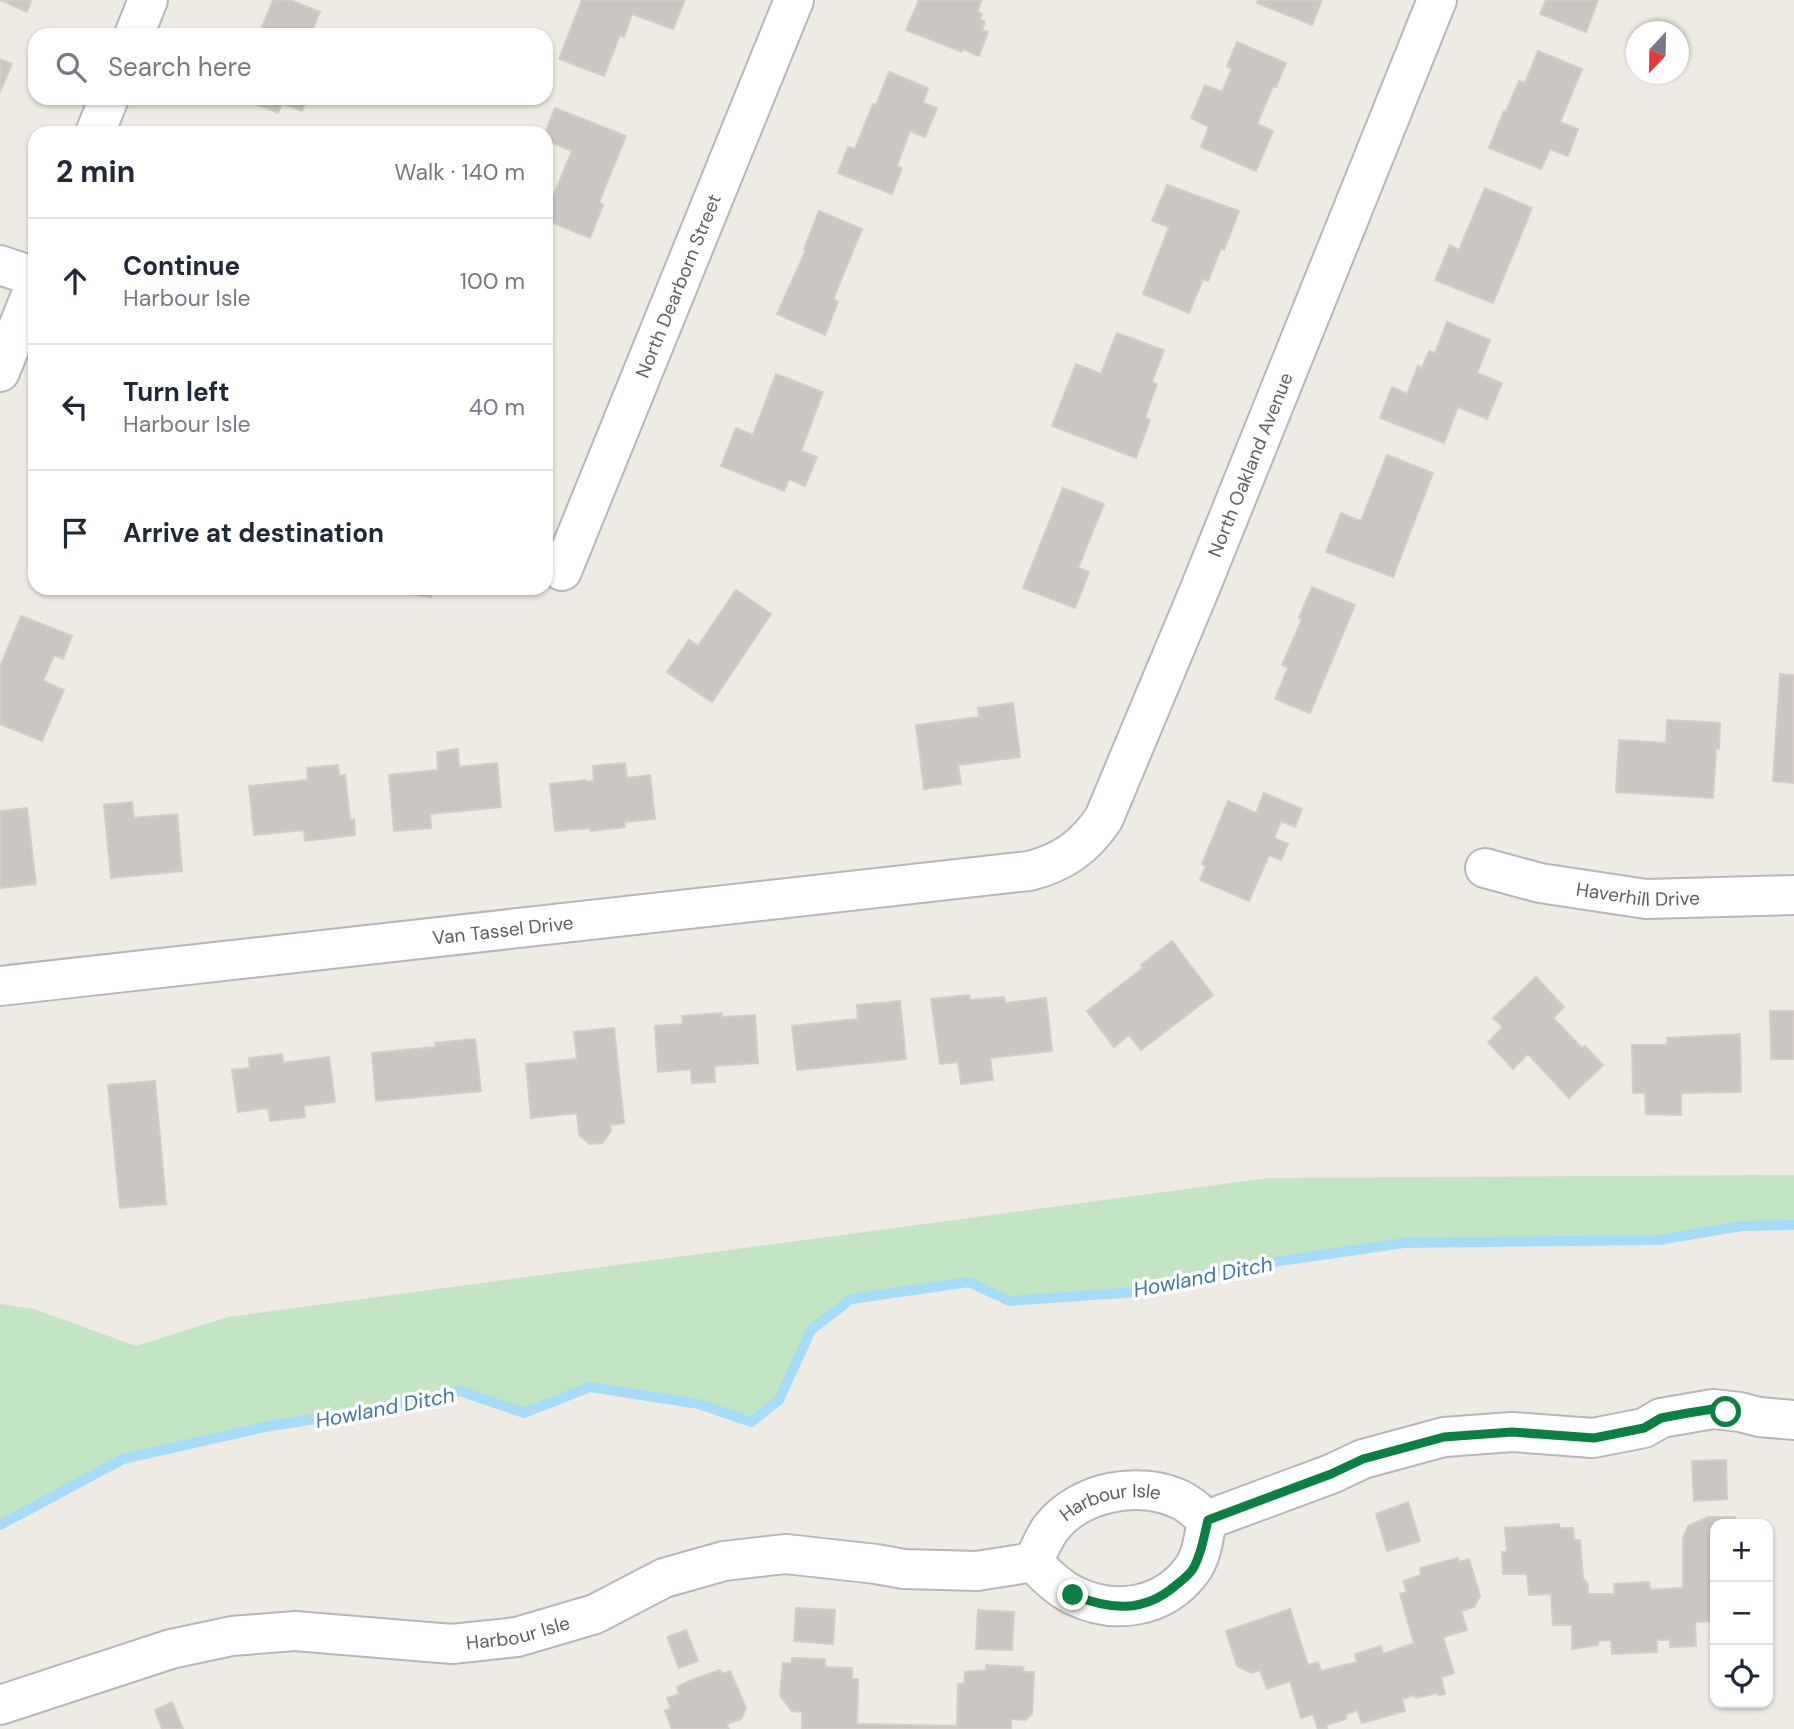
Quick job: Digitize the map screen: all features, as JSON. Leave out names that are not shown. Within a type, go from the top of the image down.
[{"type":"street","points":[[137,28],[148,0]]},
{"type":"street","name":"North Dearborn Street","points":[[562,571],[794,0]]},
{"type":"street","name":"North Oakland Avenue","points":[[1006,873],[1029,871],[1060,861],[1085,844],[1104,818],[1199,591],[1437,0]]},
{"type":"street","points":[[98,126],[106,105]]},
{"type":"street","points":[[0,265],[28,275]]},
{"type":"street","points":[[0,372],[28,302]]},
{"type":"street","name":"Haverhill Drive","points":[[1485,868],[1540,883],[1646,899],[1794,895]]},
{"type":"street","name":"Van Tassel Drive","points":[[0,986],[1006,873]]},
{"type":"street","points":[[1033,1562],[1073,1595],[1105,1606],[1138,1605],[1155,1601],[1193,1569],[1208,1520],[1331,1474],[1363,1459],[1444,1437],[1512,1432],[1594,1438],[1644,1428],[1661,1418],[1713,1409],[1794,1420]]},
{"type":"street","name":"Harbour Isle","points":[[0,1705],[171,1649],[232,1636],[295,1631],[452,1644],[517,1637],[595,1614],[664,1578],[724,1561],[786,1554],[904,1569],[977,1572],[1033,1562],[1050,1529],[1074,1506],[1089,1498],[1119,1492],[1151,1491],[1181,1501],[1208,1520]]},
{"type":"green space","points":[[1794,1175],[1794,1225],[1742,1226],[1659,1240],[1404,1243],[1219,1270],[1150,1291],[1009,1301],[969,1282],[851,1299],[811,1330],[779,1400],[751,1422],[699,1404],[590,1387],[524,1413],[460,1391],[365,1411],[265,1427],[123,1460],[0,1525],[0,1304],[34,1309],[136,1346],[228,1317],[1268,1178]]},
{"type":"building","points":[[0,0],[31,0],[27,12]]},
{"type":"building","points":[[273,0],[290,0],[320,12],[313,28],[262,28]]},
{"type":"building","points":[[582,0],[685,0],[673,29],[632,14],[624,37],[620,35],[604,76],[559,59]]},
{"type":"building","points":[[919,0],[982,0],[977,12],[982,14],[980,19],[985,22],[982,30],[988,32],[979,56],[906,30]]},
{"type":"building","points":[[1258,0],[1322,0],[1312,25],[1257,3]]},
{"type":"building","points":[[1546,0],[1598,0],[1586,32],[1540,14]]},
{"type":"building","points":[[1237,42],[1286,63],[1257,124],[1273,131],[1256,171],[1201,147],[1209,127],[1191,118],[1205,85],[1222,92],[1232,69],[1227,66]]},
{"type":"building","points":[[1538,51],[1582,69],[1560,122],[1578,129],[1568,156],[1550,149],[1541,169],[1489,148],[1519,81],[1525,83]]},
{"type":"building","points":[[0,59],[12,64],[0,92]]},
{"type":"building","points":[[889,72],[928,88],[923,103],[937,108],[925,137],[910,131],[897,166],[902,168],[892,194],[838,173],[848,147],[855,149]]},
{"type":"building","points":[[258,105],[281,105],[278,113]]},
{"type":"building","points":[[287,105],[304,105],[302,111]]},
{"type":"building","points":[[555,108],[626,136],[599,202],[603,205],[590,238],[553,223],[553,196],[572,151],[553,143],[553,126],[548,126]]},
{"type":"building","points":[[1167,185],[1239,211],[1224,250],[1221,248],[1208,281],[1203,279],[1189,313],[1143,294],[1169,227],[1152,221]]},
{"type":"building","points":[[1485,188],[1532,208],[1493,303],[1435,280],[1450,245],[1459,250]]},
{"type":"building","points":[[819,211],[862,229],[833,299],[838,302],[825,335],[777,314],[806,250],[804,249]]},
{"type":"building","points":[[1447,322],[1490,340],[1477,373],[1502,383],[1487,419],[1458,407],[1444,443],[1380,418],[1392,387],[1407,394],[1418,366],[1422,368],[1429,351],[1435,353]]},
{"type":"building","points":[[1117,333],[1164,350],[1152,382],[1157,384],[1145,417],[1150,420],[1136,458],[1052,426],[1076,364],[1101,374]]},
{"type":"building","points":[[776,374],[823,392],[801,451],[817,457],[805,486],[789,479],[784,491],[721,466],[736,428],[753,435]]},
{"type":"building","points":[[1387,455],[1433,473],[1393,577],[1326,552],[1341,513],[1361,521]]},
{"type":"building","points":[[1063,488],[1104,504],[1078,568],[1089,572],[1075,608],[1023,588]]},
{"type":"building","points":[[1312,587],[1355,605],[1310,713],[1275,699],[1288,668],[1282,665],[1302,619],[1299,618]]},
{"type":"building","points":[[736,590],[771,614],[712,702],[667,672],[689,640],[698,646]]},
{"type":"building","points":[[21,616],[72,636],[63,659],[54,655],[43,681],[64,690],[42,741],[0,724],[0,667]]},
{"type":"building","points":[[1780,674],[1794,675],[1794,783],[1773,781]]},
{"type":"building","points":[[1013,703],[1020,757],[958,765],[961,784],[924,789],[916,725],[979,717],[978,708]]},
{"type":"building","points":[[1667,720],[1720,723],[1713,798],[1616,792],[1619,740],[1666,743]]},
{"type":"building","points":[[458,749],[459,767],[497,763],[501,807],[430,814],[431,828],[394,831],[389,775],[438,770],[437,752]]},
{"type":"building","points":[[625,763],[627,778],[650,775],[655,819],[625,822],[625,827],[555,831],[550,784],[594,781],[593,766]]},
{"type":"building","points":[[338,765],[339,776],[345,775],[350,820],[354,819],[355,835],[305,841],[304,830],[254,835],[249,786],[308,780],[307,768]]},
{"type":"building","points":[[1264,793],[1302,809],[1295,827],[1281,821],[1274,838],[1288,844],[1281,860],[1269,855],[1249,901],[1200,880],[1206,866],[1202,864],[1228,801],[1256,813]]},
{"type":"building","points":[[132,802],[134,818],[177,814],[182,871],[111,878],[104,805]]},
{"type":"building","points":[[27,808],[36,884],[0,888],[0,811]]},
{"type":"building","points":[[1172,941],[1213,995],[1141,1050],[1129,1035],[1114,1047],[1087,1011],[1143,968],[1141,965]]},
{"type":"building","points":[[1536,977],[1564,1007],[1553,1018],[1603,1065],[1569,1098],[1528,1054],[1513,1069],[1488,1042],[1503,1027],[1493,1018]]},
{"type":"building","points":[[969,995],[970,1000],[1004,997],[1005,1003],[1046,998],[1052,1051],[990,1058],[993,1080],[961,1084],[958,1062],[940,1064],[931,999]]},
{"type":"building","points":[[900,1001],[906,1059],[797,1070],[792,1026],[858,1019],[857,1005]]},
{"type":"building","points":[[1770,1011],[1794,1011],[1794,1059],[1771,1059]]},
{"type":"building","points":[[722,1013],[722,1017],[755,1015],[758,1063],[714,1066],[715,1082],[692,1083],[691,1069],[658,1072],[655,1026],[683,1024],[682,1016]]},
{"type":"building","points":[[614,1028],[624,1123],[610,1125],[611,1131],[602,1143],[590,1144],[579,1135],[577,1113],[531,1118],[526,1064],[577,1059],[574,1032]]},
{"type":"building","points":[[1740,1034],[1741,1092],[1681,1093],[1681,1115],[1646,1114],[1645,1093],[1633,1093],[1632,1045],[1667,1045],[1667,1038]]},
{"type":"building","points":[[475,1039],[481,1091],[376,1101],[372,1053],[436,1047],[435,1043]]},
{"type":"building","points":[[282,1054],[283,1063],[329,1057],[335,1102],[304,1106],[305,1117],[270,1121],[268,1108],[238,1112],[232,1070],[250,1068],[249,1058]]},
{"type":"building","points":[[155,1081],[166,1204],[120,1208],[108,1085]]},
{"type":"building","points":[[1726,1460],[1727,1499],[1694,1501],[1692,1461]]},
{"type":"building","points":[[1408,1502],[1420,1541],[1387,1551],[1376,1514]]},
{"type":"building","points":[[1708,1517],[1735,1517],[1710,1519],[1710,1621],[1695,1622],[1696,1646],[1670,1647],[1670,1640],[1657,1640],[1657,1652],[1612,1654],[1611,1640],[1572,1649],[1572,1625],[1553,1625],[1551,1594],[1529,1595],[1527,1574],[1503,1574],[1502,1552],[1507,1552],[1505,1528],[1559,1524],[1560,1528],[1573,1528],[1574,1540],[1580,1540],[1583,1578],[1588,1584],[1588,1594],[1615,1594],[1614,1584],[1649,1582],[1650,1590],[1683,1588],[1683,1538],[1688,1526]]},
{"type":"building","points":[[1458,1558],[1459,1562],[1469,1559],[1480,1596],[1474,1607],[1461,1611],[1467,1630],[1443,1637],[1454,1673],[1441,1677],[1445,1694],[1416,1698],[1415,1695],[1402,1699],[1405,1711],[1362,1723],[1357,1710],[1345,1715],[1346,1719],[1318,1729],[1313,1714],[1301,1718],[1290,1681],[1267,1689],[1260,1670],[1252,1673],[1237,1666],[1226,1631],[1290,1609],[1308,1665],[1318,1662],[1321,1671],[1357,1662],[1355,1654],[1381,1646],[1383,1654],[1414,1643],[1400,1594],[1407,1592],[1403,1581],[1421,1575],[1420,1568]]},
{"type":"building","points":[[796,1608],[835,1610],[833,1644],[794,1641]]},
{"type":"building","points":[[978,1610],[1014,1612],[1012,1650],[976,1649]]},
{"type":"building","points":[[686,1630],[698,1661],[679,1668],[667,1637]]},
{"type":"building","points":[[792,1658],[825,1659],[825,1667],[852,1668],[852,1679],[858,1679],[857,1724],[957,1726],[958,1684],[964,1684],[965,1672],[986,1670],[986,1665],[1023,1667],[1024,1672],[1034,1672],[1032,1714],[1025,1720],[1011,1719],[1011,1729],[802,1729],[802,1712],[792,1711],[780,1696],[783,1663],[792,1663]]},
{"type":"building","points":[[720,1670],[722,1674],[730,1671],[746,1708],[741,1719],[727,1724],[729,1729],[672,1729],[665,1711],[671,1708],[667,1698],[679,1694],[677,1687]]},
{"type":"building","points":[[172,1702],[183,1729],[162,1729],[155,1710]]},
{"type":"waterway","name":"Howland Ditch","points":[[0,1525],[123,1459],[265,1427],[365,1411],[460,1391],[524,1413],[590,1387],[699,1404],[751,1422],[779,1400],[811,1330],[851,1299],[969,1282],[1009,1301],[1150,1291],[1219,1270],[1404,1243],[1659,1240],[1742,1226],[1794,1225]]},
{"type":"route","points":[[1073,1595],[1105,1606],[1122,1607],[1155,1601],[1193,1569],[1208,1520],[1379,1454],[1444,1437],[1512,1432],[1594,1438],[1644,1428],[1661,1418],[1713,1409],[1726,1412]]}]
